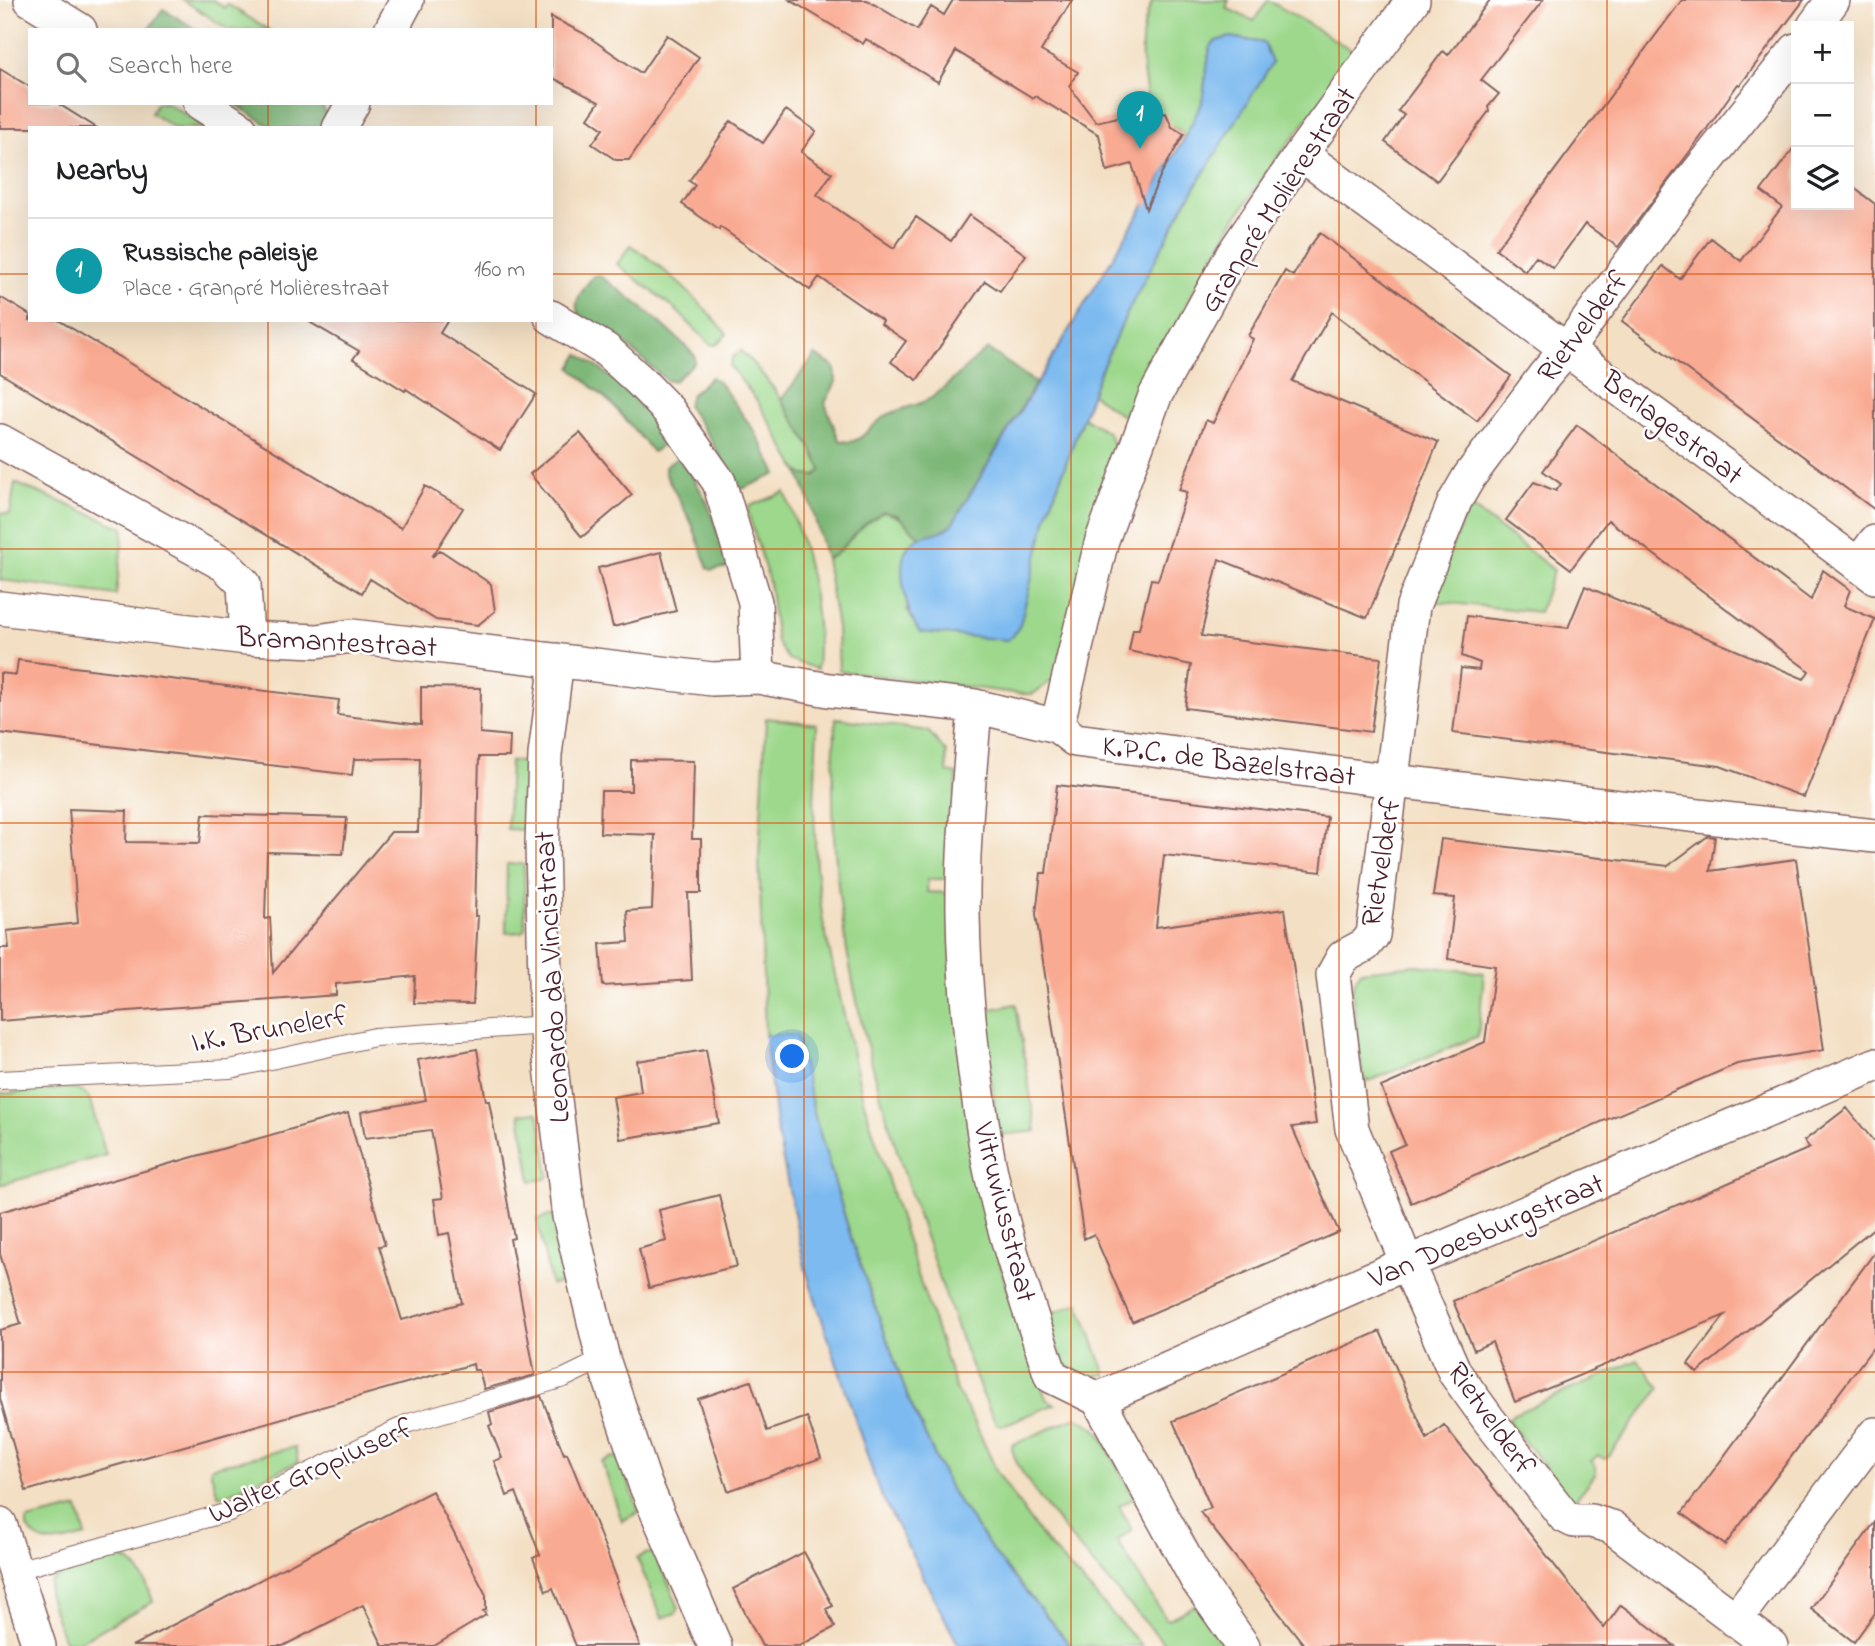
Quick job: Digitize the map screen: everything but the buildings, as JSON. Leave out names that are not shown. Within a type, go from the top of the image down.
[{"type":"street","points":[[31,0],[77,28]]},
{"type":"street","points":[[392,28],[407,0]]},
{"type":"street","name":"Granpré Molièrestraat","points":[[1057,726],[1102,540],[1155,396],[1233,254],[1301,154],[1413,0]]},
{"type":"street","points":[[1818,21],[1833,0]]},
{"type":"street","name":"Rietvelderf","points":[[1771,1646],[1612,1527],[1591,1521],[1574,1521],[1564,1516],[1455,1373],[1352,1129],[1333,975],[1343,957],[1365,945],[1373,935],[1413,606],[1455,501],[1476,467],[1683,191],[1791,56]]},
{"type":"street","points":[[203,105],[237,126]]},
{"type":"street","points":[[340,126],[352,105]]},
{"type":"street","name":"Berlagestraat","points":[[1301,154],[1567,349],[1869,561]]},
{"type":"street","points":[[553,318],[606,350],[639,380],[668,410],[719,482],[755,602],[758,677]]},
{"type":"street","points":[[0,440],[225,565],[244,584],[247,638]]},
{"type":"street","name":"Bramantestraat","points":[[0,608],[247,638],[317,641],[352,636],[712,678],[758,677]]},
{"type":"street","name":"Leonardo da Vincistraat","points":[[556,660],[545,755],[542,830],[546,1025],[569,1216],[603,1359],[645,1484],[715,1646]]},
{"type":"street","name":"K.P.C. de Bazelstraat","points":[[758,677],[828,690],[975,706],[1057,726],[1074,740],[1393,781],[1875,836]]},
{"type":"street","name":"Vitruviusstraat","points":[[975,706],[966,815],[962,913],[972,1048],[985,1143],[1008,1239],[1051,1376],[1098,1399]]},
{"type":"street","name":"Van Doesburgstraat","points":[[1098,1399],[1408,1263],[1875,1066]]},
{"type":"street","points":[[1098,1399],[1197,1580],[1243,1646]]},
{"type":"street","points":[[1735,1620],[1875,1434]]},
{"type":"street","points":[[0,1524],[13,1571],[13,1617],[38,1646]]},
{"type":"lane","name":"I.K. Brunelerf","points":[[0,1080],[230,1069],[375,1037],[546,1025]]},
{"type":"lane","name":"Walter Gropiuserf","points":[[13,1571],[229,1512],[409,1423],[564,1378],[603,1359]]},
{"type":"green space","points":[[183,0],[213,0],[225,8],[227,4],[266,28],[226,28]]},
{"type":"green space","points":[[1153,0],[1229,0],[1226,8],[1254,21],[1268,0],[1356,55],[1278,157],[1233,222],[1190,297],[1137,413],[1121,415],[1091,393],[1151,266],[1221,143],[1271,63],[1263,43],[1230,37],[1210,47],[1202,103],[1184,139],[1182,132],[1150,113],[1143,70],[1142,42],[1147,14]]},
{"type":"green space","points":[[163,9],[194,28],[149,28]]},
{"type":"green space","points":[[156,105],[170,105],[204,126],[172,126],[151,113]]},
{"type":"green space","points":[[236,105],[320,105],[327,118],[323,126],[270,126]]},
{"type":"green space","points":[[631,245],[682,286],[727,334],[716,345],[710,344],[674,308],[617,264]]},
{"type":"green space","points":[[599,275],[649,313],[695,356],[695,362],[675,380],[667,381],[626,345],[579,315],[577,305],[580,295],[593,276]]},
{"type":"green space","points":[[988,349],[1036,383],[951,526],[941,533],[920,537],[897,515],[883,512],[864,525],[835,555],[826,559],[812,507],[798,471],[804,475],[815,476],[822,470],[810,445],[781,400],[815,355],[835,367],[836,382],[825,403],[839,440],[846,442],[858,439],[890,414],[928,400]]},
{"type":"green space","points":[[741,351],[765,377],[796,422],[822,470],[815,476],[804,475],[798,471],[758,402],[730,366],[732,358]]},
{"type":"green space","points":[[579,354],[628,392],[669,440],[653,452],[613,405],[571,368]]},
{"type":"green space","points":[[711,377],[719,382],[755,432],[777,474],[742,489],[738,487],[687,405],[691,395]]},
{"type":"green space","points":[[1083,417],[1109,433],[1116,454],[1119,454],[1054,679],[1033,694],[1022,694],[841,671],[826,559],[835,555],[864,525],[883,512],[904,521],[920,537],[909,545],[907,610],[920,632],[1049,510]]},
{"type":"green space","points":[[681,456],[707,502],[730,567],[712,570],[708,568],[692,524],[665,473],[665,466]]},
{"type":"green space","points":[[15,483],[124,528],[116,595],[0,580],[3,548],[0,547],[0,513],[10,514]]},
{"type":"green space","points":[[785,492],[811,579],[817,624],[817,669],[788,659],[777,643],[769,582],[748,512],[750,506]]},
{"type":"green space","points":[[1469,505],[1554,570],[1539,612],[1430,601]]},
{"type":"green space","points":[[766,718],[817,724],[814,805],[816,868],[823,922],[863,1099],[957,1392],[974,1421],[997,1472],[1043,1539],[1142,1646],[1071,1646],[997,1557],[950,1489],[908,1398],[853,1244],[815,1117],[796,1035],[765,1035],[759,857]]},
{"type":"green space","points":[[836,718],[928,731],[946,752],[947,772],[957,774],[948,879],[928,879],[927,892],[949,893],[1000,1264],[1046,1399],[1055,1404],[1001,1426],[996,1424],[949,1307],[884,1109],[867,1045],[842,917],[835,852],[833,785]]},
{"type":"green space","points":[[510,761],[529,766],[526,827],[522,830],[507,829]]},
{"type":"green space","points":[[507,864],[522,864],[524,867],[525,928],[522,932],[506,933]]},
{"type":"green space","points":[[1416,965],[1484,973],[1478,1036],[1372,1080],[1363,1081],[1352,991],[1356,979],[1361,971]]},
{"type":"green space","points":[[1016,1004],[1036,1131],[1001,1135],[998,1131],[983,1011]]},
{"type":"green space","points":[[71,1088],[85,1093],[89,1098],[106,1155],[0,1185],[0,1094]]},
{"type":"green space","points":[[520,1114],[539,1114],[549,1176],[531,1181]]},
{"type":"green space","points":[[554,1216],[568,1277],[565,1282],[551,1285],[537,1219]]},
{"type":"green space","points":[[1079,1303],[1106,1375],[1086,1376],[1075,1372],[1063,1360],[1055,1343],[1047,1318],[1052,1313]]},
{"type":"green space","points":[[1638,1360],[1660,1388],[1607,1458],[1598,1455],[1591,1461],[1596,1466],[1596,1474],[1575,1500],[1571,1499],[1507,1420],[1514,1414]]},
{"type":"green space","points":[[1076,1417],[1095,1428],[1101,1435],[1134,1498],[1119,1506],[1132,1530],[1117,1541],[1166,1619],[1195,1605],[1228,1646],[1167,1646],[1078,1547],[1031,1486],[1017,1462],[1012,1445]]},
{"type":"green space","points":[[295,1447],[298,1462],[225,1495],[218,1495],[210,1470],[212,1467]]},
{"type":"green space","points":[[613,1457],[620,1459],[639,1512],[622,1521],[602,1462]]},
{"type":"green space","points":[[78,1508],[86,1536],[61,1542],[47,1542],[33,1535],[27,1528],[27,1520]]},
{"type":"green space","points":[[648,1553],[656,1554],[679,1608],[676,1613],[662,1618],[637,1558]]},
{"type":"green space","points":[[119,1557],[137,1569],[153,1602],[80,1641],[65,1640],[48,1593],[51,1581],[66,1570]]},
{"type":"water","points":[[1230,37],[1264,43],[1272,63],[1187,200],[1129,309],[1099,374],[1049,509],[1020,625],[1007,640],[920,632],[910,613],[903,588],[902,574],[906,551],[915,540],[951,526],[1184,139],[1202,103],[1210,47],[1216,41]]},
{"type":"water","points":[[765,1035],[796,1035],[815,1117],[853,1244],[908,1398],[950,1489],[997,1557],[1071,1646],[959,1646],[879,1491],[806,1271],[777,1132]]},
{"type":"place","name":"Russische paleisje","points":[[1140,149]]}]
